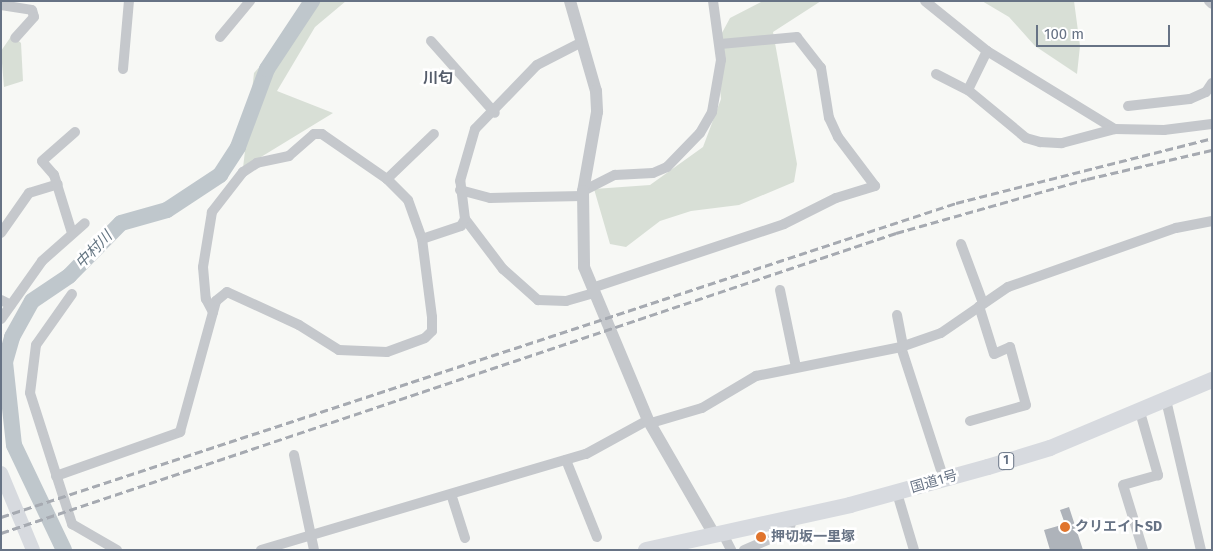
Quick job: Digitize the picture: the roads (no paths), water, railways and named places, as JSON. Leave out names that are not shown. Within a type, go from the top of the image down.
[{"type":"highway","name":"国道1号","points":[[646,550],[719,535],[897,493],[1050,448],[1140,412],[1212,380]]},
{"type":"main road","points":[[1,473],[33,550]]},
{"type":"street","points":[[123,69],[129,1]]},
{"type":"street","points":[[220,37],[250,1]]},
{"type":"street","points":[[570,1],[580,43],[596,91],[597,112],[583,193],[581,239],[594,293],[650,422],[719,535],[731,550]]},
{"type":"street","points":[[460,190],[490,198],[583,193],[615,174],[653,173],[667,167],[688,146],[712,112],[720,44],[713,1]]},
{"type":"street","points":[[925,1],[987,52],[1115,130]]},
{"type":"street","points":[[1,5],[32,10],[34,17],[15,38]]},
{"type":"street","points":[[580,43],[537,65],[494,113],[475,129],[460,190],[465,220],[503,269],[538,300],[566,301],[594,293],[784,224],[836,198],[875,186],[838,137],[829,118],[821,68],[797,37],[720,44]]},
{"type":"street","points":[[432,41],[494,113]]},
{"type":"street","points":[[968,90],[987,52]]},
{"type":"street","points":[[936,74],[968,90],[1026,138],[1040,142],[1062,143],[1115,130],[1164,130],[1212,124]]},
{"type":"street","points":[[1128,106],[1190,99],[1206,92],[1212,83]]},
{"type":"street","points":[[72,233],[58,184],[42,161],[75,132]]},
{"type":"street","points":[[56,476],[180,432],[213,312],[216,301],[227,292],[236,294],[339,350],[404,348],[432,330],[422,239],[408,200],[387,179],[322,134],[314,134],[288,156],[257,163],[243,172],[212,212],[203,267],[206,299],[213,312]]},
{"type":"street","points":[[387,179],[434,134]]},
{"type":"street","points":[[1,233],[29,193],[58,184]]},
{"type":"street","points":[[422,239],[461,226],[465,220]]},
{"type":"street","points":[[261,550],[452,497],[566,460],[650,422],[702,408],[756,376],[902,347],[941,333],[981,304],[1048,272],[1176,228],[1212,221]]},
{"type":"street","points":[[1,319],[6,303],[42,260],[85,223]]},
{"type":"street","points":[[961,244],[981,304],[994,354],[1010,346],[1026,405],[970,420]]},
{"type":"street","points":[[780,290],[796,368]]},
{"type":"street","points":[[72,294],[36,345],[29,380],[32,406],[72,524],[117,550]]},
{"type":"street","points":[[897,315],[902,347],[944,479]]},
{"type":"street","points":[[1166,400],[1201,550]]},
{"type":"street","points":[[1140,412],[1158,475],[1123,485],[1143,550]]},
{"type":"street","points":[[294,455],[314,550]]},
{"type":"street","points":[[566,460],[597,537]]},
{"type":"street","points":[[897,493],[914,550]]},
{"type":"street","points":[[452,497],[465,538]]},
{"type":"street","points":[[744,550],[789,531],[792,518]]},
{"type":"waterway","name":"中村川","points":[[64,550],[14,445],[5,362],[12,337],[32,301],[69,276],[121,223],[167,210],[220,175],[238,147],[267,69],[312,1]]},
{"type":"railway","points":[[1,517],[956,203],[1212,138]]},
{"type":"railway","points":[[1,533],[896,233],[1087,179],[1212,150]]},
{"type":"place","name":"クリエイトSD","points":[[1065,527]]},
{"type":"place","name":"押切坂一里塚","points":[[761,537]]},
{"type":"district","name":"川匂","points":[[438,79]]}]
